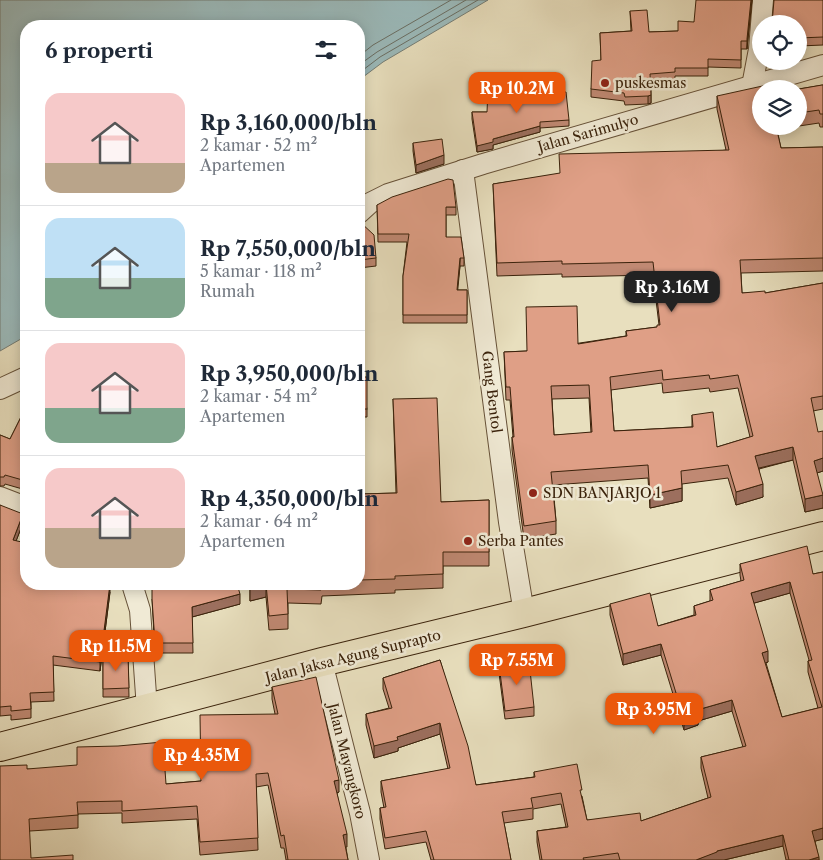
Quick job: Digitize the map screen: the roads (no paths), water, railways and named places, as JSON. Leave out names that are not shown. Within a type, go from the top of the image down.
[{"type":"main road","name":"Jalan Jaksa Agung Suprapto","points":[[0,748],[322,662],[524,613],[823,536]]},
{"type":"street","points":[[753,80],[759,49],[763,0]]},
{"type":"street","name":"Jalan Sarimulyo","points":[[772,80],[823,65]]},
{"type":"street","name":"Jalan Sarimulyo","points":[[365,208],[388,194],[463,170],[752,86]]},
{"type":"street","name":"Gang Bentol","points":[[463,170],[509,522],[524,613]]},
{"type":"street","points":[[2,388],[20,380]]},
{"type":"street","points":[[0,497],[20,505]]},
{"type":"street","points":[[134,590],[140,610],[147,709]]},
{"type":"street","name":"Jalan Mayangkoro","points":[[322,662],[360,813],[369,860]]},
{"type":"water","points":[[0,0],[488,0],[383,62],[365,76],[365,20],[20,20],[20,339],[0,351]]},
{"type":"place","name":"puskesmas","points":[[605,83]]},
{"type":"place","name":"SDN BANJARJO 1","points":[[533,493]]},
{"type":"place","name":"Serba Pantes","points":[[468,541]]}]
